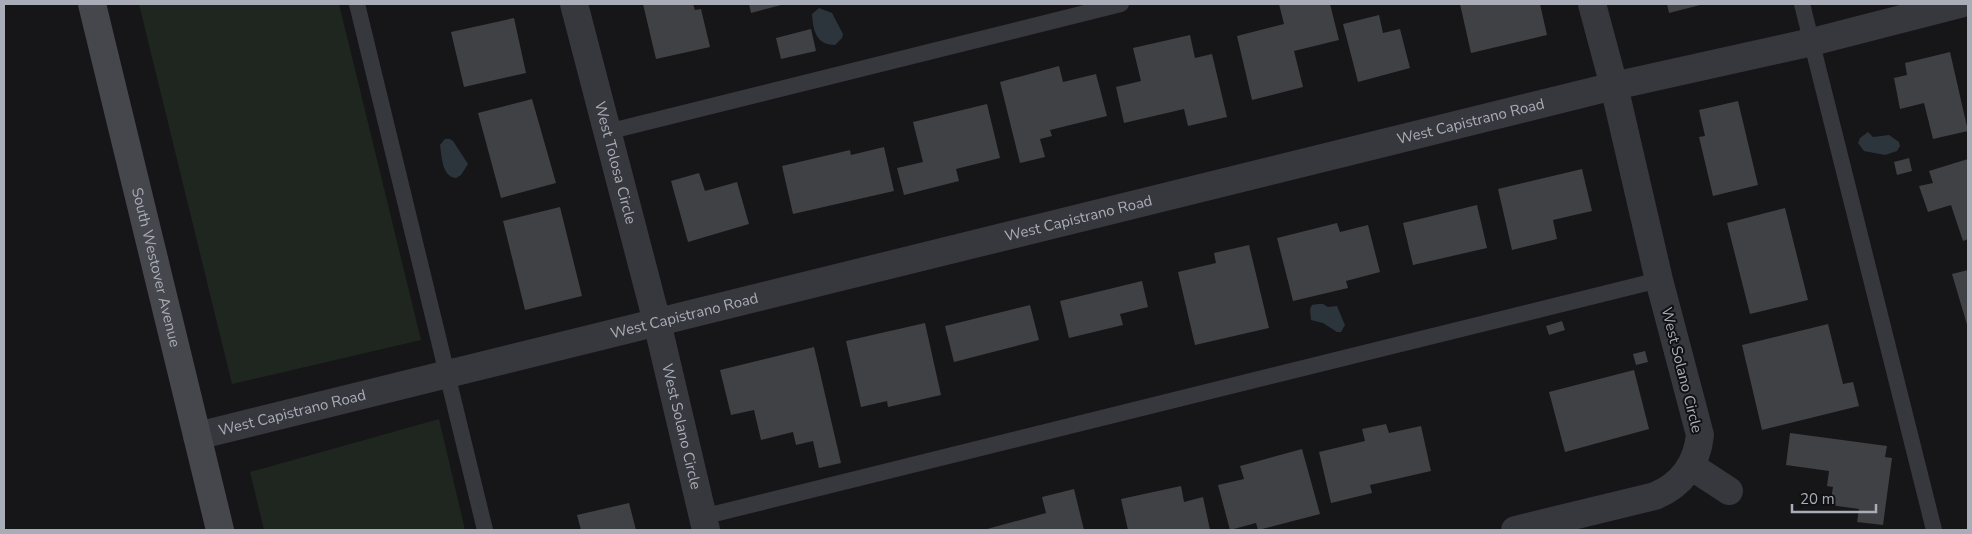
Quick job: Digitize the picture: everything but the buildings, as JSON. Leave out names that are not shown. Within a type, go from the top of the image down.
[{"type":"street","name":"South Westover Avenue","points":[[92,4],[220,530]]},
{"type":"street","name":"West Tolosa Circle","points":[[574,4],[657,322]]},
{"type":"street","points":[[1592,4],[1614,86]]},
{"type":"street","name":"West Capistrano Road","points":[[197,436],[1614,86],[1812,42],[1960,4]]},
{"type":"street","name":"West Solano Circle","points":[[1515,530],[1655,496],[1667,491],[1680,480],[1696,457],[1700,435],[1660,280],[1614,86]]},
{"type":"street","name":"West Solano Circle","points":[[657,322],[704,524]]},
{"type":"street","points":[[1691,466],[1728,492]]},
{"type":"lane","points":[[358,4],[485,530]]},
{"type":"lane","points":[[608,132],[1121,4]]},
{"type":"lane","points":[[1802,4],[1934,530]]},
{"type":"lane","points":[[704,524],[1660,280]]},
{"type":"shaded area","points":[[139,4],[339,4],[421,340],[232,384]]},
{"type":"shaded area","points":[[819,8],[832,13],[843,34],[842,38],[835,45],[824,42],[817,36],[813,26],[812,14]]},
{"type":"shaded area","points":[[1868,132],[1873,137],[1889,135],[1899,142],[1900,146],[1897,151],[1885,155],[1864,151],[1858,143],[1860,138]]},
{"type":"shaded area","points":[[445,139],[453,141],[468,164],[461,175],[456,178],[451,177],[445,170],[440,145]]},
{"type":"shaded area","points":[[1318,304],[1328,307],[1337,306],[1345,325],[1341,332],[1337,332],[1323,323],[1311,320],[1310,309],[1312,305]]},
{"type":"shaded area","points":[[439,419],[465,530],[264,530],[250,472]]}]
